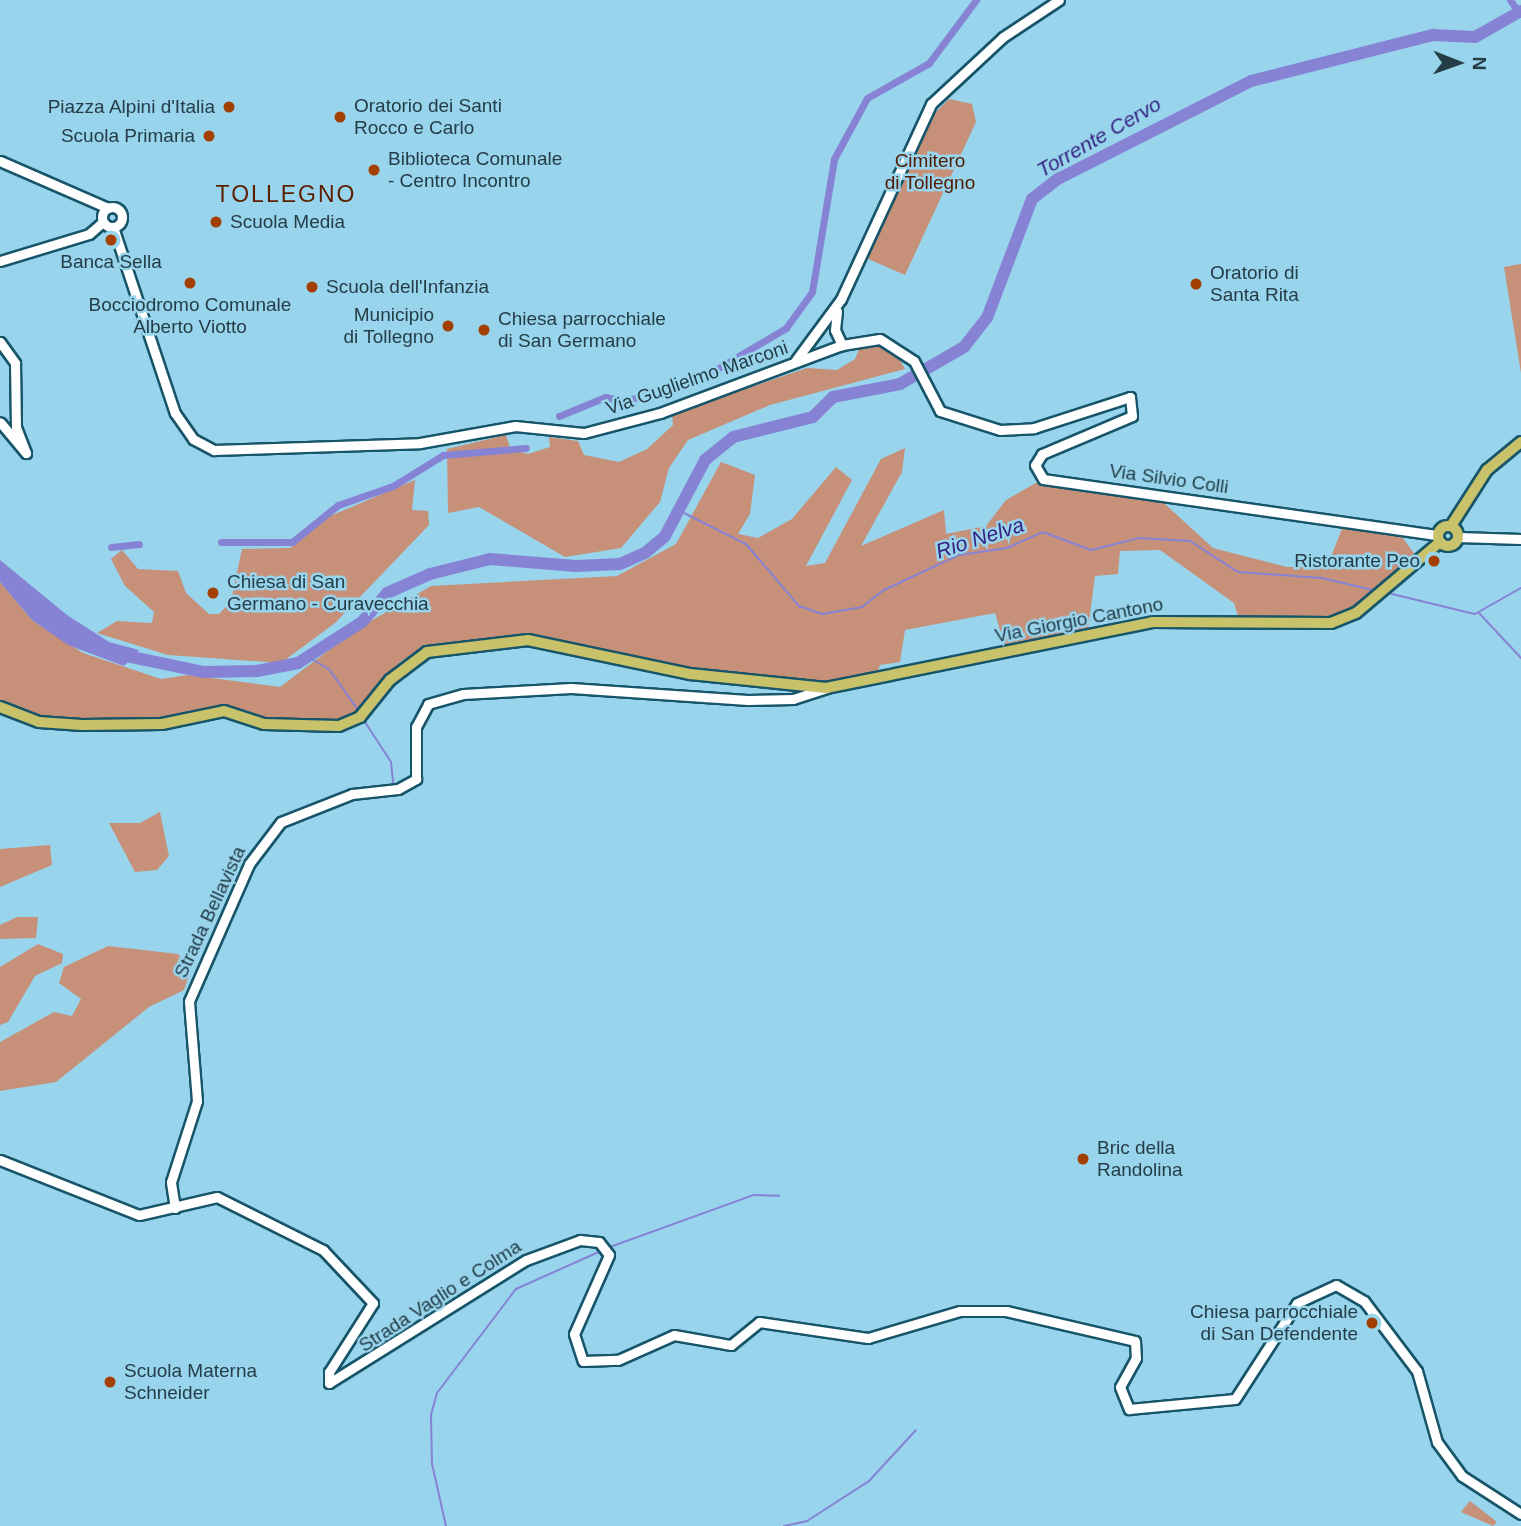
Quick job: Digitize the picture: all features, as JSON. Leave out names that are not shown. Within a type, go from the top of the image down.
[{"type":"main road","points":[[1439,539],[1451,546],[1458,537],[1451,526],[1487,470],[1521,442]]},
{"type":"main road","name":"Via Giorgio Cantono","points":[[0,707],[39,722],[82,725],[162,724],[224,711],[284,727],[355,720],[390,680],[427,652],[528,640],[690,674],[826,688],[1152,622],[1301,626],[1356,613],[1451,526]]},
{"type":"street","points":[[793,363],[824,330],[841,299],[931,104],[1003,37],[1059,0]]},
{"type":"street","points":[[0,161],[121,214],[113,227],[103,222]]},
{"type":"street","points":[[0,261],[89,234],[103,222],[108,208]]},
{"type":"street","name":"Via Guglielmo Marconi","points":[[113,227],[175,413],[193,439],[214,450],[244,453],[420,443],[515,426],[584,433],[837,347],[880,339],[914,362],[927,392],[954,417],[1010,432],[1130,397]]},
{"type":"street","points":[[837,347],[835,330],[841,299]]},
{"type":"street","points":[[824,330],[837,347]]},
{"type":"street","points":[[0,342],[15,363],[16,427],[26,453],[0,422]]},
{"type":"street","name":"Via Silvio Colli","points":[[1130,397],[1132,416],[1042,454],[1038,476],[1439,539]]},
{"type":"street","points":[[1458,537],[1521,539]]},
{"type":"street","name":"Strada Bellavista","points":[[174,1208],[171,1182],[197,1101],[189,1001],[262,843],[281,822],[352,794],[408,786],[416,779],[418,762],[415,744],[422,710],[463,694],[571,688],[648,697],[793,699],[826,688]]},
{"type":"street","name":"Strada Vaglio e Colma","points":[[0,1160],[124,1212],[174,1208],[223,1199],[286,1237],[323,1250],[367,1290],[371,1311],[329,1372],[329,1383],[526,1260],[580,1240],[607,1250],[604,1276],[575,1334],[583,1361],[618,1360],[674,1335],[731,1345],[759,1322],[868,1338],[960,1311],[1006,1311],[1135,1341],[1136,1358],[1120,1387],[1129,1409],[1235,1399],[1297,1303],[1336,1285],[1364,1301],[1421,1381],[1437,1442],[1449,1460],[1474,1488],[1521,1514]]},
{"type":"green space","name":"Cimitero di Tollegno","points":[[949,99],[972,104],[976,122],[905,275],[866,258],[933,115]]},
{"type":"green space","points":[[1521,264],[1521,373],[1504,267]]},
{"type":"green space","points":[[879,344],[895,352],[905,369],[770,405],[688,440],[669,468],[660,502],[621,548],[565,557],[479,507],[448,513],[447,449],[506,435],[511,450],[528,454],[550,447],[549,437],[578,441],[584,455],[619,462],[647,449],[673,425],[672,414],[807,368],[837,370],[855,359],[860,347]]},
{"type":"green space","points":[[905,448],[902,472],[861,546],[944,510],[946,534],[986,526],[1006,500],[1043,479],[1154,494],[1213,548],[1287,567],[1327,567],[1343,526],[1402,537],[1416,556],[1346,614],[1297,621],[1239,619],[1234,603],[1160,550],[1120,551],[1118,574],[1095,576],[1088,630],[1005,647],[995,613],[905,630],[900,662],[880,665],[877,673],[808,685],[673,667],[540,635],[425,647],[400,662],[365,710],[347,722],[266,720],[224,706],[160,719],[40,718],[0,703],[0,582],[32,620],[83,653],[161,679],[188,675],[280,687],[357,629],[431,586],[617,576],[676,544],[721,462],[755,475],[750,514],[738,534],[758,538],[792,519],[836,467],[852,480],[806,566],[825,563],[881,459]]},
{"type":"green space","points":[[415,480],[412,510],[428,511],[429,525],[335,623],[281,663],[168,655],[97,633],[117,621],[152,623],[154,612],[125,586],[111,559],[122,550],[138,569],[178,571],[186,593],[209,614],[219,614],[231,601],[242,549],[290,548],[328,517]]},
{"type":"green space","points":[[160,812],[169,856],[157,870],[135,872],[109,823],[140,823]]},
{"type":"green space","points":[[50,845],[52,865],[0,887],[0,849]]},
{"type":"green space","points":[[17,917],[38,917],[36,938],[0,939],[0,925]]},
{"type":"green space","points":[[38,944],[63,954],[62,963],[35,976],[8,1022],[0,1025],[0,967]]},
{"type":"green space","points":[[108,946],[178,954],[191,968],[184,990],[149,1007],[56,1082],[0,1091],[0,1042],[54,1012],[72,1016],[81,999],[59,983],[64,967]]},
{"type":"green space","points":[[1470,1501],[1497,1522],[1493,1526],[1461,1512]]},
{"type":"shaded area","points":[[0,560],[67,615],[109,642],[139,650],[124,666],[68,645],[32,620],[0,582]]},
{"type":"waterway","points":[[559,416],[605,397],[625,401],[700,379],[786,328],[812,292],[834,159],[867,98],[929,63],[976,0]]},
{"type":"waterway","points":[[1510,0],[1518,11]]},
{"type":"waterway","name":"Torrente Cervo","points":[[117,654],[204,672],[257,671],[298,663],[362,622],[387,593],[430,574],[490,559],[576,566],[620,564],[645,553],[665,536],[705,460],[733,437],[813,417],[833,397],[900,384],[964,347],[987,318],[1032,199],[1058,179],[1251,81],[1433,35],[1475,37],[1521,11]]},
{"type":"waterway","points":[[221,542],[292,542],[338,505],[393,486],[443,455],[526,448]]},
{"type":"waterway","name":"Rio Nelva","points":[[680,511],[746,544],[799,606],[822,614],[862,607],[884,590],[959,555],[1007,548],[1043,532],[1091,550],[1139,538],[1190,541],[1238,572],[1322,578],[1376,591]]},
{"type":"waterway","points":[[111,547],[139,544]]},
{"type":"waterway","name":"Rio Nelva","points":[[1388,593],[1475,614],[1521,588]]},
{"type":"waterway","points":[[1479,613],[1521,658]]},
{"type":"waterway","points":[[308,657],[329,669],[359,711]]},
{"type":"waterway","points":[[363,719],[391,762],[393,782]]},
{"type":"waterway","points":[[610,1247],[754,1195],[779,1196]]},
{"type":"waterway","points":[[446,1526],[432,1464],[431,1415],[437,1393],[516,1289],[601,1251]]},
{"type":"waterway","points":[[784,1526],[807,1521],[869,1481],[916,1430]]},
{"type":"place","name":"Piazza Alpini d'Italia","points":[[229,107]]},
{"type":"place","name":"Oratorio dei Santi Rocco e Carlo","points":[[340,117]]},
{"type":"place","name":"Scuola Primaria","points":[[209,136]]},
{"type":"place","name":"Biblioteca Comunale - Centro Incontro","points":[[374,170]]},
{"type":"place","name":"Scuola Media","points":[[216,222]]},
{"type":"place","name":"Banca Sella","points":[[111,240]]},
{"type":"place","name":"Bocciodromo Comunale Alberto Viotto","points":[[190,283]]},
{"type":"place","name":"Oratorio di Santa Rita","points":[[1196,284]]},
{"type":"place","name":"Scuola dell'Infanzia","points":[[312,287]]},
{"type":"place","name":"Municipio di Tollegno","points":[[448,326]]},
{"type":"place","name":"Chiesa parrocchiale di San Germano","points":[[484,330]]},
{"type":"place","name":"Ristorante Peo","points":[[1434,561]]},
{"type":"place","name":"Chiesa di San Germano - Curavecchia","points":[[213,593]]},
{"type":"place","name":"Bric della Randolina","points":[[1083,1159]]},
{"type":"place","name":"Chiesa parrocchiale di San Defendente","points":[[1372,1323]]},
{"type":"place","name":"Scuola Materna Schneider","points":[[110,1382]]},
{"type":"district","name":"TOLLEGNO","points":[[286,194]]}]
